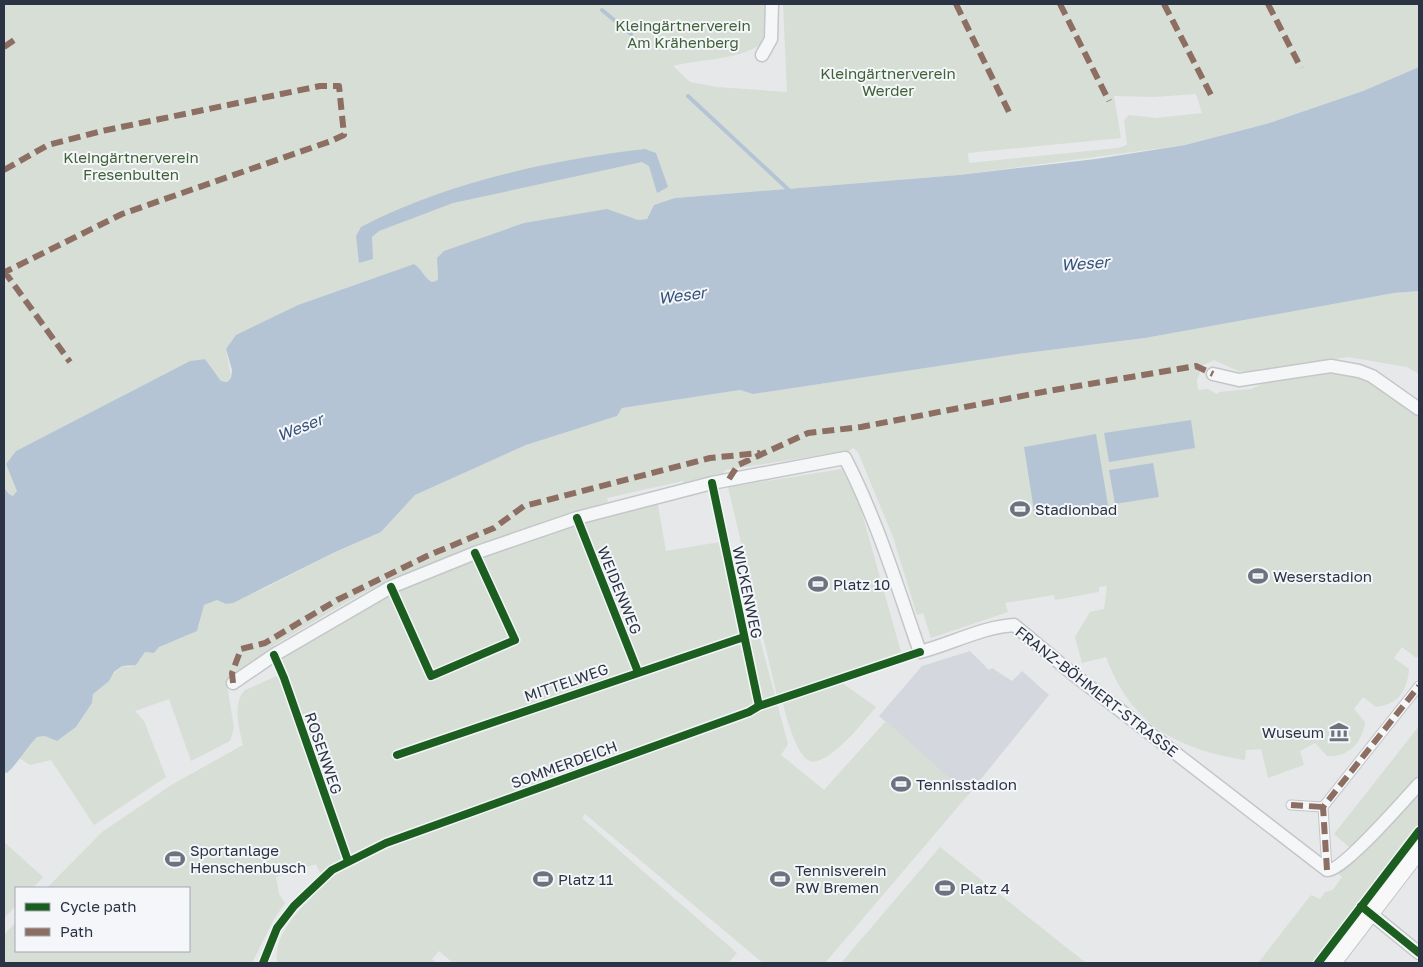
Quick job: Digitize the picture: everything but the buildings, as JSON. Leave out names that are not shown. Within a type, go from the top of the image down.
[{"type":"main road","points":[[1330,963],[1419,848]]},
{"type":"street","points":[[762,54],[771,39],[772,4]]},
{"type":"street","points":[[1213,374],[1239,380],[1331,366],[1359,371],[1372,376],[1419,409]]},
{"type":"street","name":"FRANZ-BÖHMERT-STRASSE","points":[[233,683],[274,655],[391,587],[475,553],[577,518],[712,483],[845,458],[861,490],[884,546],[920,652],[944,646],[1002,626],[1014,625],[1073,674],[1327,870]]},
{"type":"street","points":[[1419,686],[1323,807],[1327,870],[1336,870],[1345,862],[1419,784]]},
{"type":"street","points":[[1291,805],[1323,807]]},
{"type":"street","points":[[1370,913],[1419,953]]},
{"type":"shaded area","points":[[970,651],[989,670],[992,668],[1012,681],[1022,671],[1049,695],[968,795],[879,716],[922,666]]},
{"type":"green space","points":[[4,4],[767,4],[763,42],[755,48],[733,56],[673,66],[690,82],[717,87],[787,92],[783,4],[1419,4],[1419,67],[1363,91],[1266,124],[1185,145],[959,175],[675,198],[650,212],[647,219],[638,220],[625,216],[437,258],[438,280],[432,282],[414,264],[298,305],[226,349],[231,378],[226,382],[221,381],[205,359],[190,361],[16,451],[6,464],[18,491],[14,496],[9,494],[4,488]],"holes":[[[1196,94],[1202,113],[1156,118],[1129,115],[1124,120],[1127,145],[1118,148],[969,163],[968,153],[1121,138],[1114,96],[1154,97]]]},
{"type":"green space","points":[[1419,291],[1419,374],[1407,367],[1348,357],[1248,372],[1238,371],[1214,360],[1203,365],[1197,380],[1198,390],[1208,389],[1217,394],[1219,392],[1251,389],[1274,379],[1340,368],[1419,405],[1419,657],[1415,657],[1402,647],[1394,658],[1409,669],[1406,684],[1400,696],[1390,703],[1376,707],[1363,697],[1354,709],[1365,722],[1361,736],[1353,747],[1342,754],[1327,756],[1315,743],[1300,751],[1304,765],[1268,778],[1261,749],[1246,750],[1245,760],[1198,749],[1159,730],[1129,700],[1116,680],[1106,657],[1082,663],[1075,637],[1090,612],[1104,609],[1107,586],[1099,587],[1099,592],[1055,600],[1054,595],[1005,603],[1008,612],[931,638],[923,613],[917,615],[893,537],[858,452],[853,448],[846,453],[831,457],[829,454],[725,470],[722,477],[685,484],[683,481],[607,498],[608,502],[482,544],[408,572],[373,588],[274,645],[276,648],[226,679],[234,728],[230,741],[191,761],[169,699],[135,711],[144,721],[166,777],[94,825],[51,760],[30,765],[19,758],[37,737],[45,736],[57,741],[76,727],[92,703],[93,694],[122,666],[130,667],[145,652],[154,653],[159,647],[199,626],[203,605],[217,600],[226,604],[265,588],[335,552],[381,532],[415,495],[526,445],[617,416],[622,408],[740,390],[753,394],[1018,354],[1145,338],[1394,293]]},
{"type":"green space","name":"Platz 10","points":[[842,469],[860,506],[901,652],[777,696],[728,487]]},
{"type":"green space","points":[[657,500],[666,551],[720,542],[739,636],[758,632],[788,744],[781,755],[824,790],[886,721],[968,795],[825,963],[763,963],[585,814],[582,818],[737,953],[730,961],[732,963],[453,963],[439,951],[432,959],[437,963],[277,963],[277,951],[285,929],[325,883],[316,864],[276,877],[279,894],[285,903],[274,919],[252,963],[4,963],[4,935],[15,923],[15,952],[190,952],[190,887],[48,887],[102,832],[173,784],[243,745],[238,716],[241,695],[245,690],[286,672],[282,659],[288,654],[386,598],[462,562],[526,538]]},
{"type":"green space","points":[[838,680],[876,707],[855,732],[834,751],[824,758],[815,761],[808,760],[803,756],[795,741],[782,700]]},
{"type":"green space","points":[[1419,726],[1419,828],[1315,963],[1258,963],[1311,895],[1320,899],[1325,892],[1333,890],[1342,877],[1334,870],[1355,852],[1334,834]]},
{"type":"green space","points":[[4,842],[43,877],[34,887],[15,887],[15,907],[4,918]]},
{"type":"green space","name":"Platz 4","points":[[940,847],[1086,963],[841,963]]},
{"type":"water","name":"Weser","points":[[1419,67],[1419,291],[1394,293],[1145,338],[1018,354],[753,394],[740,390],[622,408],[617,416],[526,445],[415,495],[381,532],[335,552],[233,603],[226,604],[217,600],[204,605],[197,631],[159,647],[154,653],[145,652],[136,665],[122,666],[114,672],[109,681],[93,694],[92,703],[76,727],[57,741],[45,736],[37,737],[11,769],[7,773],[4,772],[4,488],[13,496],[17,491],[6,464],[16,451],[190,361],[205,359],[221,381],[227,382],[231,378],[232,370],[226,349],[236,335],[298,305],[414,264],[432,282],[438,280],[437,258],[444,251],[524,223],[607,209],[638,220],[647,219],[654,205],[675,198],[959,175],[1096,159],[1185,145],[1266,124],[1363,91]]},
{"type":"water","points":[[645,149],[656,153],[668,187],[657,193],[649,166],[642,162],[453,203],[379,231],[372,237],[373,259],[359,263],[356,236],[361,227],[428,197],[463,185],[536,167]]},
{"type":"water","points":[[1191,420],[1195,448],[1109,462],[1104,433]]},
{"type":"water","points":[[1096,434],[1108,505],[1035,517],[1024,447]]},
{"type":"water","points":[[1153,463],[1159,497],[1115,504],[1109,470]]},
{"type":"waterway","points":[[602,10],[631,34]]},
{"type":"waterway","points":[[688,96],[792,193]]},
{"type":"marked path","points":[[956,4],[1009,112]]},
{"type":"marked path","points":[[1060,4],[1109,101]]},
{"type":"marked path","points":[[1164,4],[1211,95]]},
{"type":"marked path","points":[[1268,4],[1301,68]]},
{"type":"marked path","points":[[4,47],[17,38]]},
{"type":"marked path","points":[[4,170],[48,145],[102,131],[320,86],[339,86],[344,135],[122,214],[5,272]]},
{"type":"marked path","points":[[4,271],[70,362]]},
{"type":"marked path","points":[[729,479],[738,465],[808,433],[861,427],[1048,391],[1196,366],[1213,374]]},
{"type":"marked path","points":[[233,683],[232,673],[241,649],[265,643],[337,600],[427,556],[494,528],[524,506],[710,458],[760,453]]},
{"type":"marked path","points":[[1327,870],[1323,807],[1419,686]]},
{"type":"marked path","points":[[1291,805],[1323,807]]},
{"type":"cycle path","name":"WICKENWEG","points":[[712,483],[759,706]]},
{"type":"cycle path","name":"WEIDENWEG","points":[[577,518],[638,672]]},
{"type":"cycle path","points":[[391,587],[431,676],[515,640],[475,553]]},
{"type":"cycle path","name":"WICKENWEG","points":[[397,755],[744,637]]},
{"type":"cycle path","name":"SOMMERDEICH","points":[[263,963],[277,928],[294,906],[332,870],[386,843],[749,712],[759,706],[920,652]]},
{"type":"cycle path","name":"ROSENWEG","points":[[274,655],[284,678],[348,861]]},
{"type":"cycle path","points":[[1318,963],[1419,831]]},
{"type":"cycle path","points":[[1361,906],[1419,953]]},
{"type":"place","name":"Stadionbad","points":[[1020,509]]},
{"type":"place","name":"Weserstadion","points":[[1258,576]]},
{"type":"place","name":"Platz 10","points":[[818,584]]},
{"type":"place","name":"Wuseum","points":[[1339,732]]},
{"type":"place","name":"Tennisstadion","points":[[901,784]]},
{"type":"place","name":"Sportanlage Henschenbusch","points":[[175,859]]},
{"type":"place","name":"Platz 11","points":[[543,879]]},
{"type":"place","name":"Tennisverein RW Bremen","points":[[780,879]]},
{"type":"place","name":"Platz 4","points":[[945,888]]},
{"type":"park label","name":"Kleingärtnerverein Am Krähenberg","points":[[683,34]]},
{"type":"park label","name":"Kleingärtnerverein Werder","points":[[888,82]]},
{"type":"park label","name":"Kleingärtnerverein Fresenbulten","points":[[131,166]]}]
